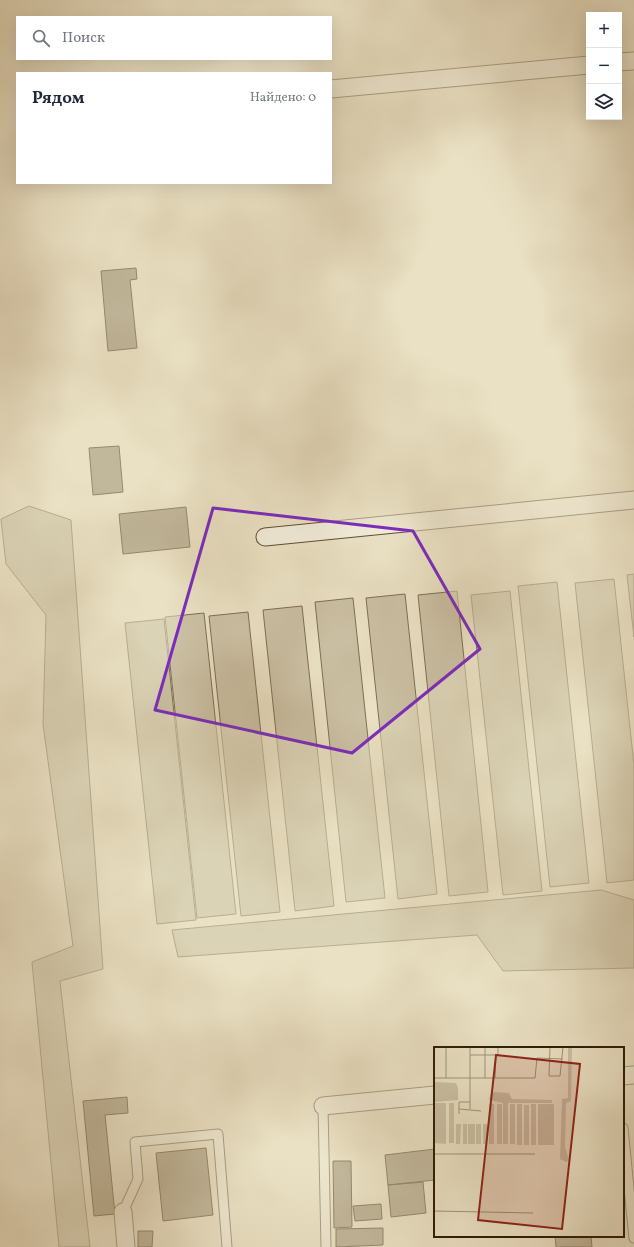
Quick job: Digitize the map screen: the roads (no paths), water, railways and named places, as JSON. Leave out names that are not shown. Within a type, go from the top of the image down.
[{"type":"street","points":[[622,62],[634,61]]},
{"type":"street","points":[[332,88],[586,65]]},
{"type":"street","points":[[265,537],[634,500]]},
{"type":"street","points":[[624,1076],[634,1074]]},
{"type":"street","points":[[323,1106],[434,1095]]},
{"type":"street","points":[[123,1212],[126,1247]]},
{"type":"lane","points":[[323,1106],[326,1247]]},
{"type":"lane","points":[[123,1212],[138,1178],[135,1142],[218,1134],[227,1247]]},
{"type":"lane","points":[[624,1138],[634,1238]]}]
